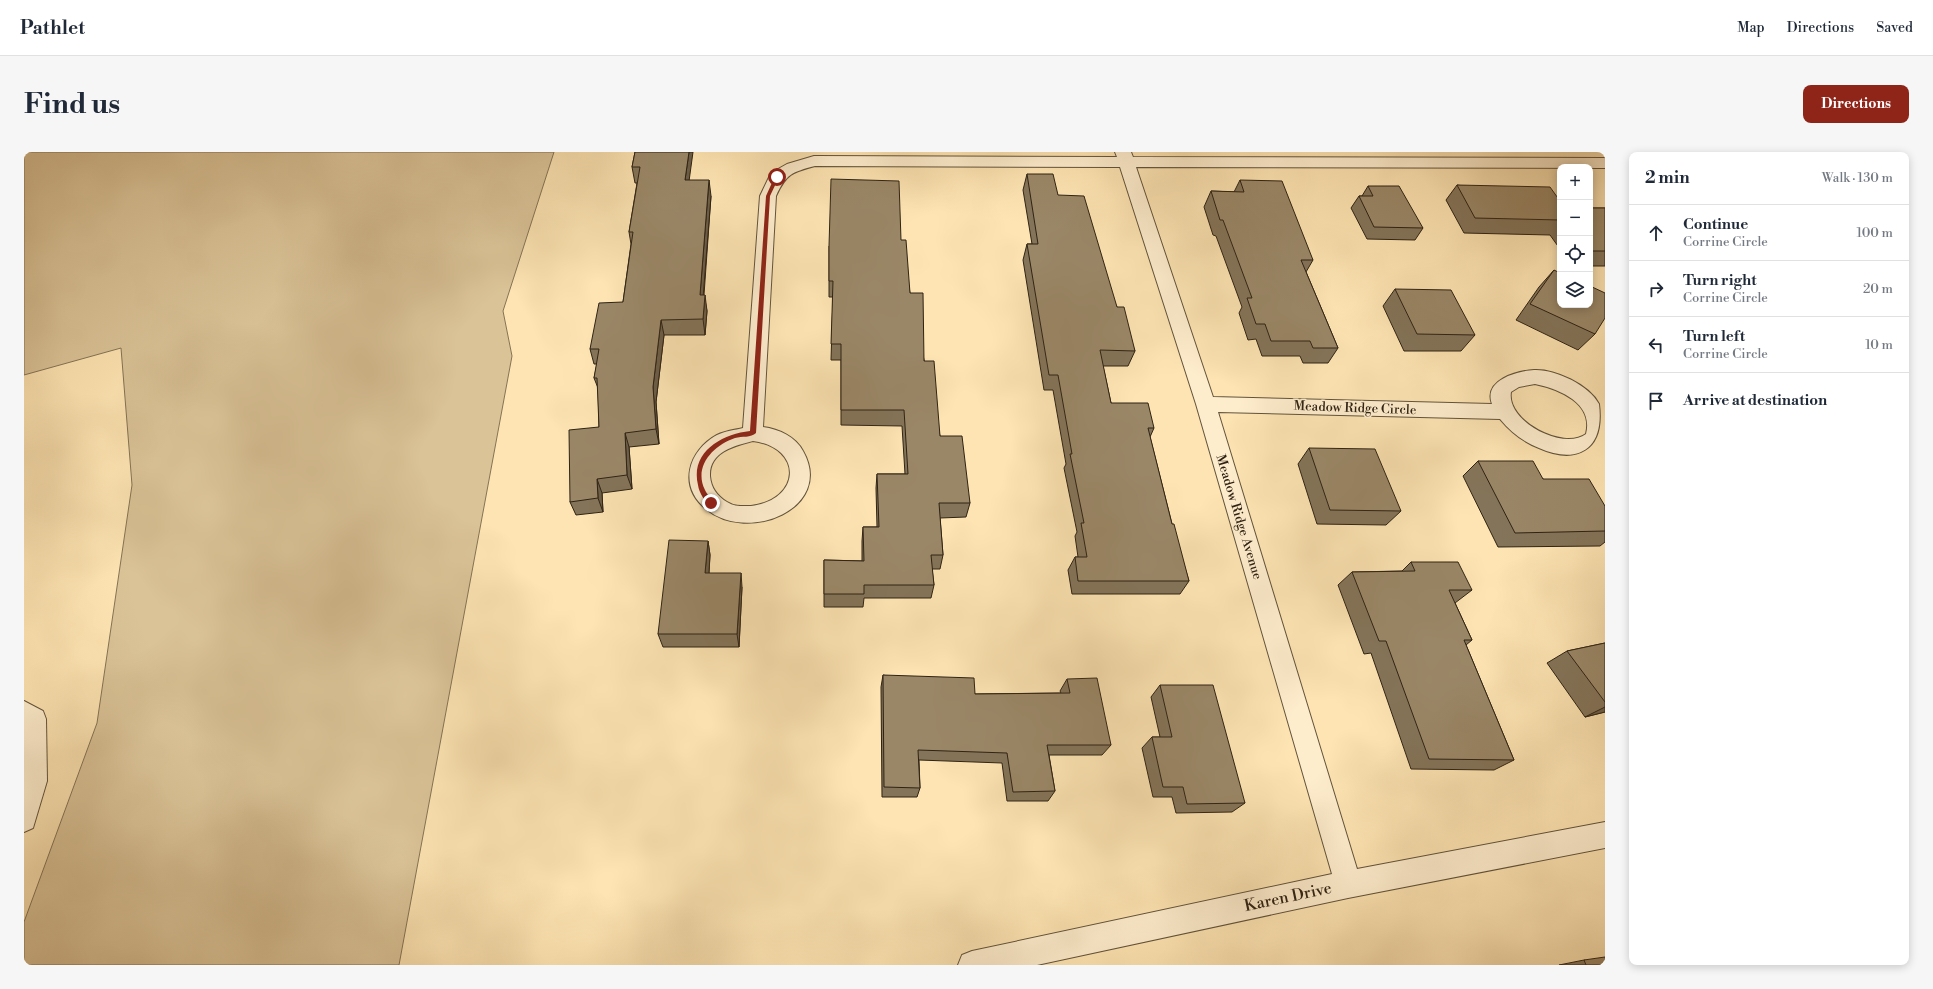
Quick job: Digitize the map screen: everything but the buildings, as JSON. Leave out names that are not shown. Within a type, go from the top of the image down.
[{"type":"street","points":[[753,433],[768,196],[777,177],[793,167],[814,161],[1124,157],[1605,163]]},
{"type":"street","name":"Meadow Ridge Avenue","points":[[1124,157],[1206,404],[1348,884]]},
{"type":"street","points":[[1535,377],[1552,380],[1568,387],[1582,396],[1594,406],[1601,418],[1602,429],[1598,438],[1590,445],[1576,448],[1561,447],[1528,435],[1514,424],[1504,412],[1500,400],[1502,390],[1509,382],[1521,378],[1535,377]]},
{"type":"street","name":"Meadow Ridge Circle","points":[[1206,404],[1504,412]]},
{"type":"street","points":[[753,433],[770,436],[794,452],[800,464],[800,477],[796,490],[787,501],[773,510],[757,514],[741,515],[725,511],[711,503],[702,491],[699,477],[701,463],[708,451],[721,441],[736,435],[753,433]]},
{"type":"street","points":[[24,712],[34,719],[34,780],[24,819]]},
{"type":"street","name":"Karen Drive","points":[[972,965],[1348,884],[1605,835]]},
{"type":"shaded area","points":[[24,152],[554,152],[503,311],[512,356],[399,965],[24,965],[24,922],[97,723],[132,485],[121,348],[24,375]]},
{"type":"route","points":[[711,503],[702,491],[699,477],[701,463],[708,451],[721,441],[736,435],[753,433],[768,196],[777,177]]}]
